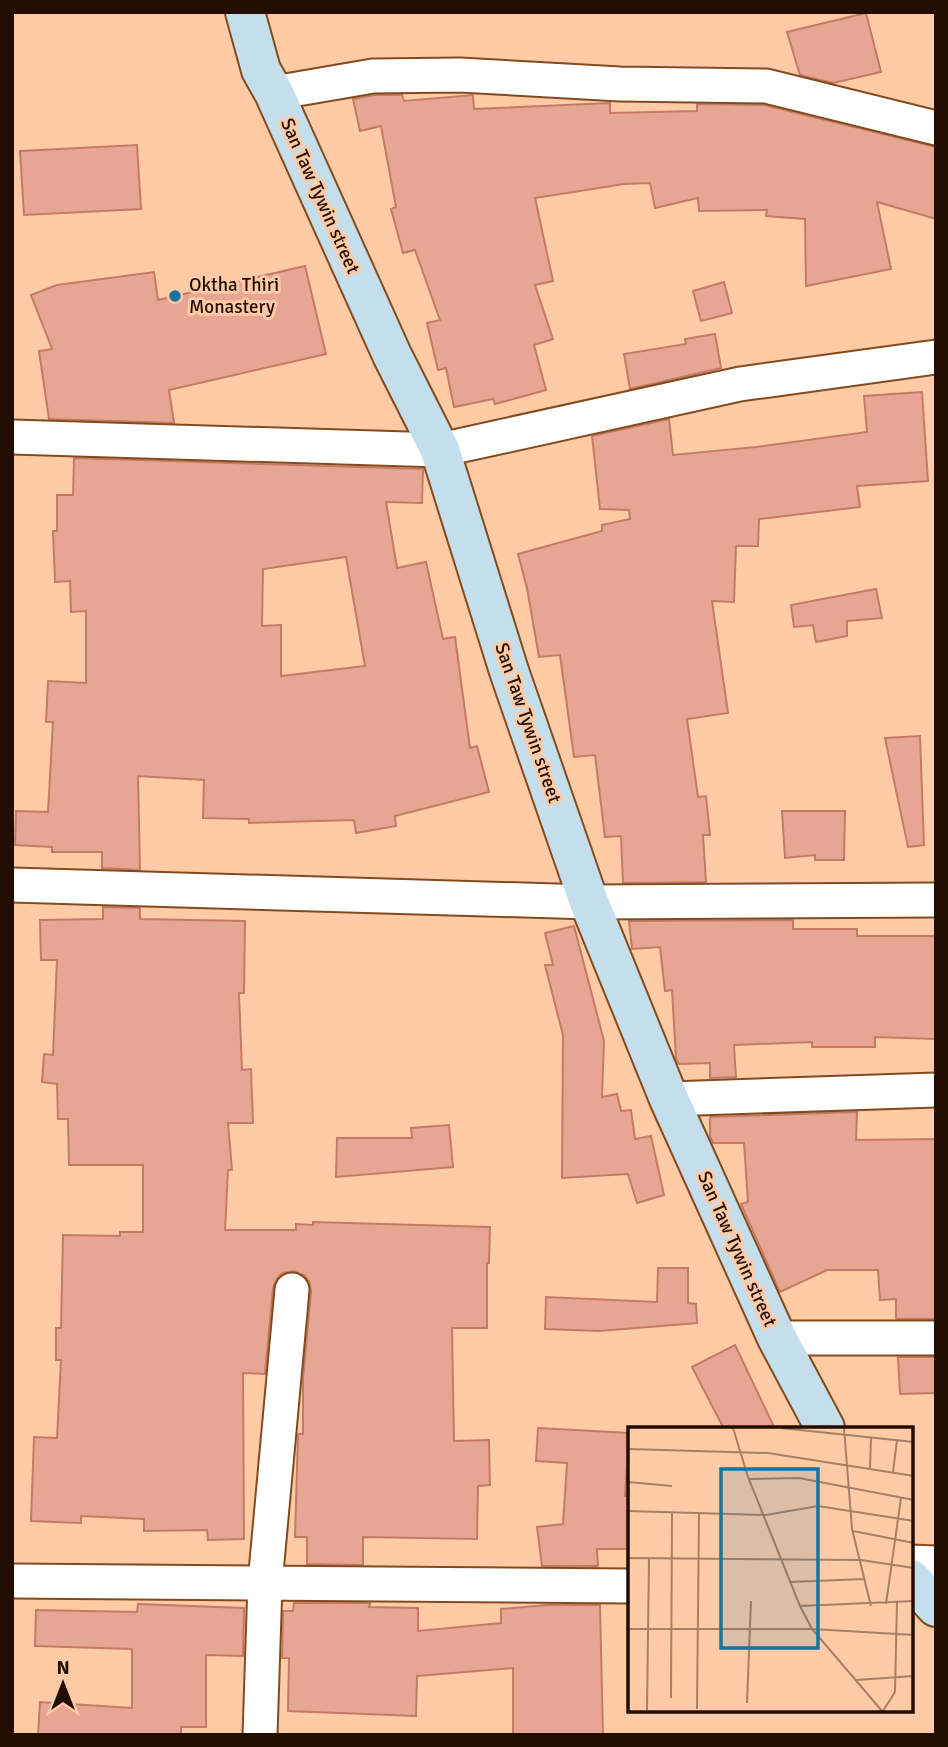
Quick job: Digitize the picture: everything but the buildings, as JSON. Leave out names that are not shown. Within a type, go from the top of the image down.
[{"type":"street","name":"San Taw Tywin street","points":[[245,12],[261,70],[274,93],[392,355],[440,450],[509,671],[589,902],[669,1098],[777,1338],[824,1427]]},
{"type":"street","points":[[274,93],[386,76],[460,75],[620,84],[766,86],[936,128]]},
{"type":"street","points":[[12,437],[440,450],[740,384],[936,357]]},
{"type":"street","points":[[12,885],[589,902],[936,900]]},
{"type":"street","points":[[669,1098],[936,1090]]},
{"type":"street","points":[[260,1735],[265,1583],[292,1290]]},
{"type":"street","points":[[777,1338],[936,1338]]},
{"type":"street","points":[[913,1562],[936,1563]]},
{"type":"street","points":[[12,1581],[628,1586]]},
{"type":"street","points":[[913,1581],[936,1607]]},
{"type":"place","name":"Oktha Thiri Monastery","points":[[175,296]]}]
